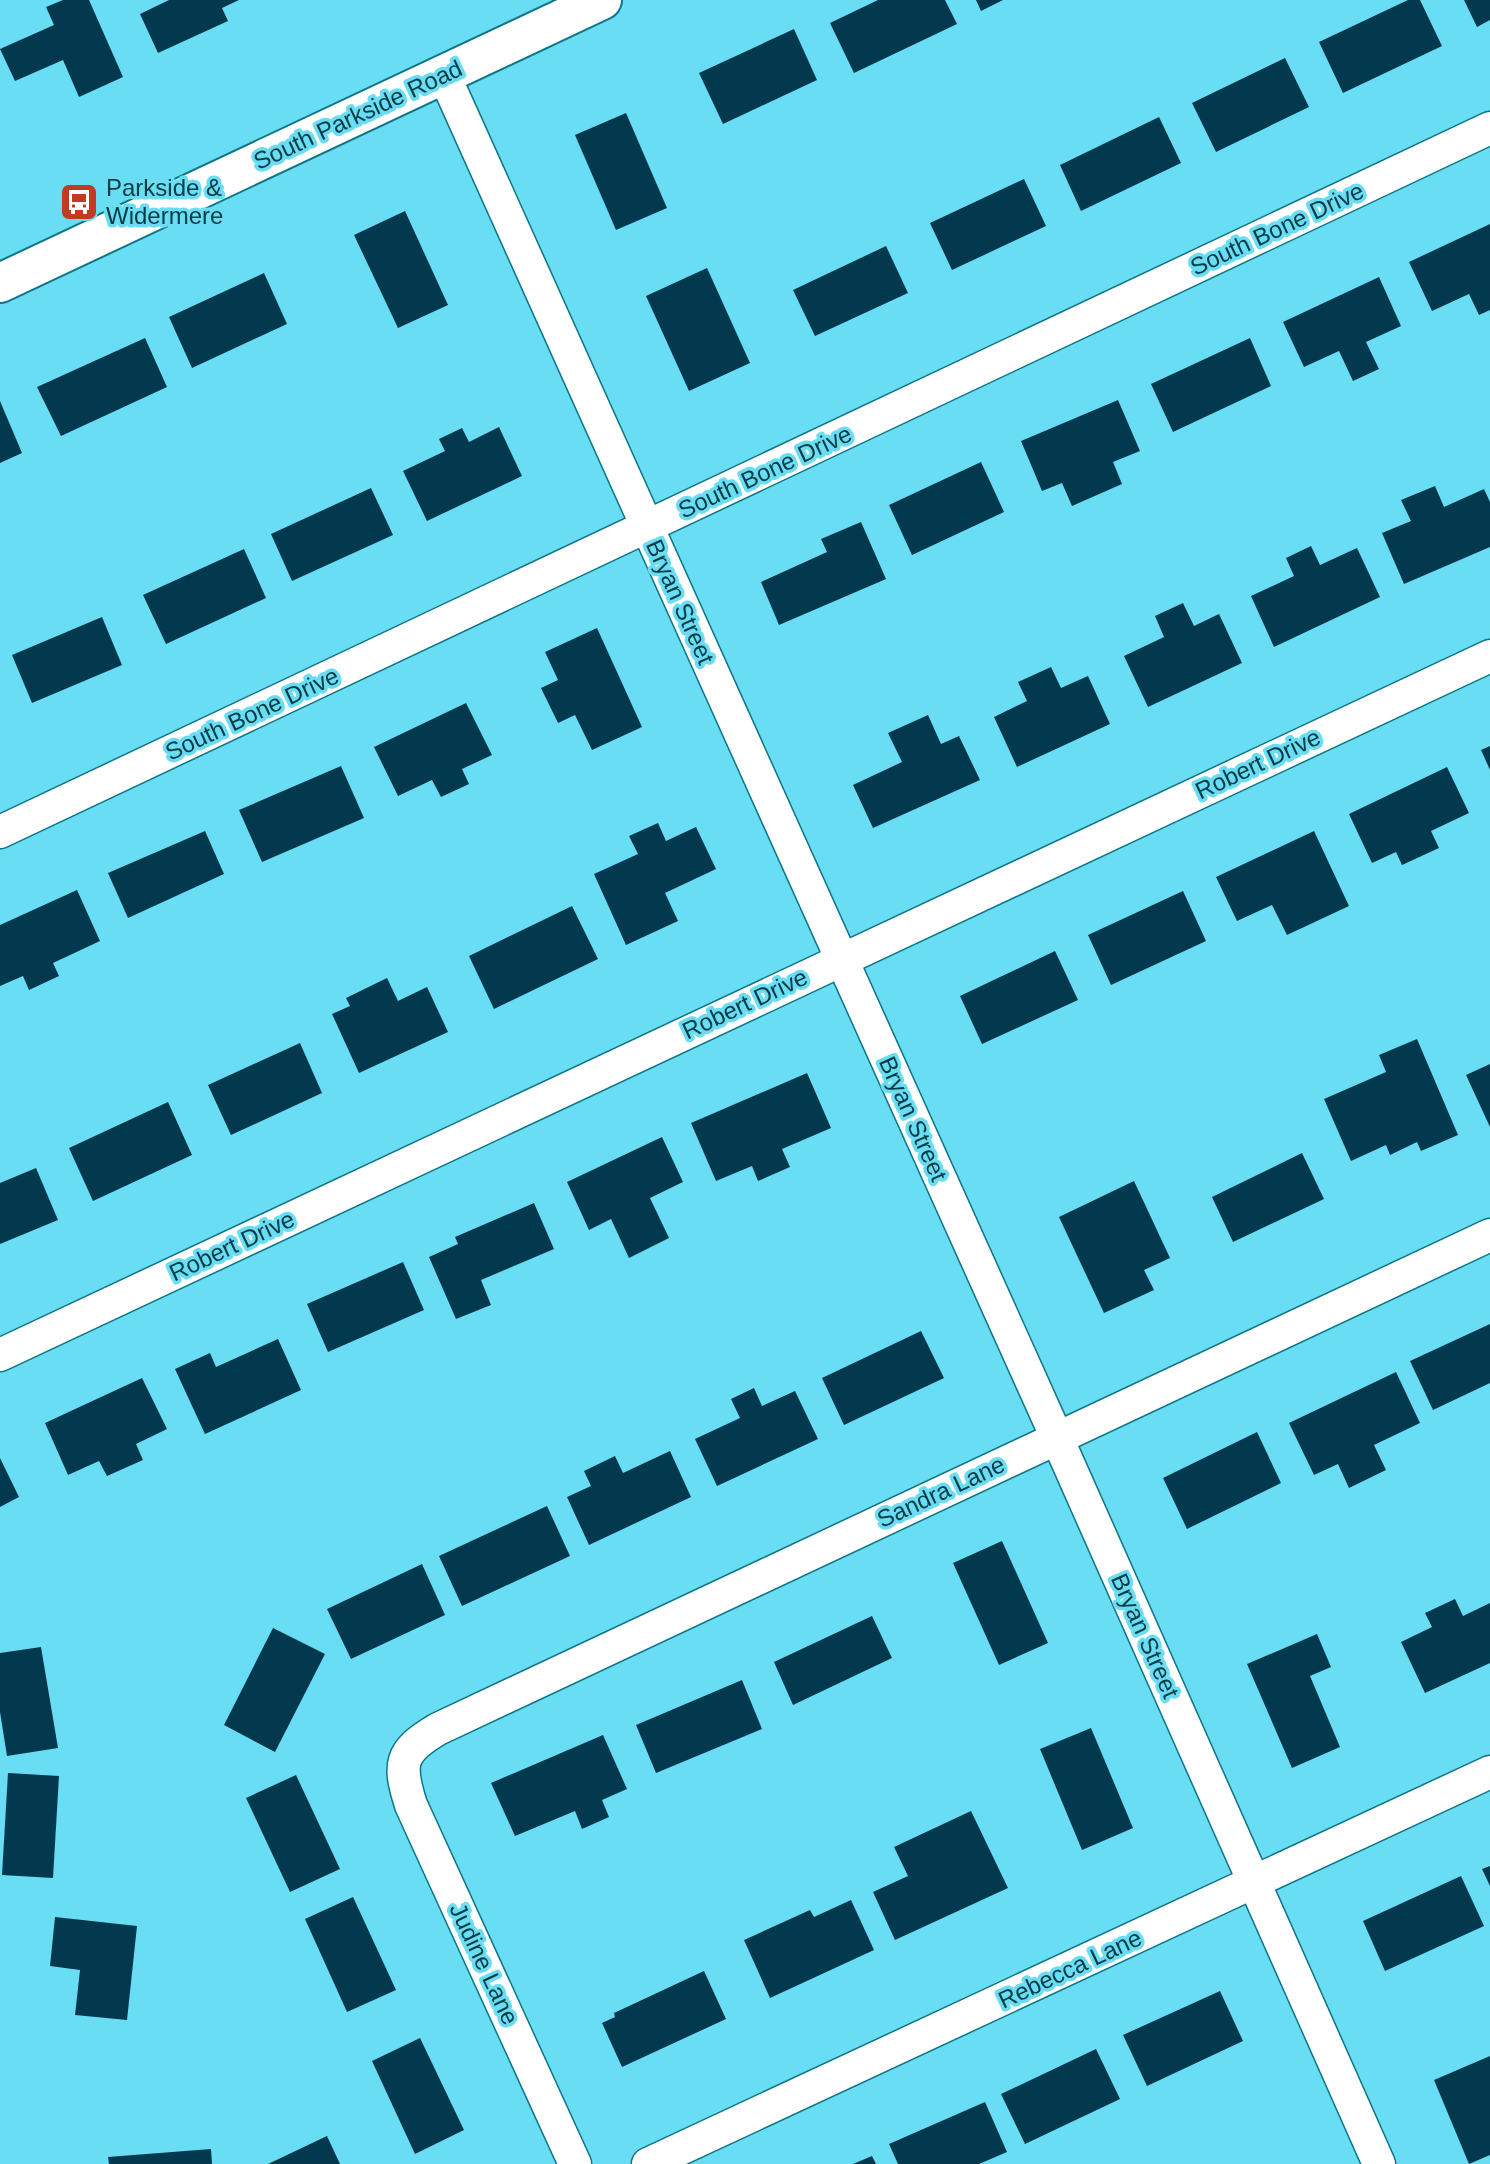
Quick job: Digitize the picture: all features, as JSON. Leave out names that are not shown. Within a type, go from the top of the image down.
[{"type":"street","name":"South Parkside Road","points":[[2,277],[602,0]]},
{"type":"street","name":"Bryan Street","points":[[444,75],[1057,1438],[1379,2164]]},
{"type":"street","name":"South Bone Drive","points":[[0,832],[1490,128]]},
{"type":"street","name":"Robert Drive","points":[[0,1355],[1490,656]]},
{"type":"street","name":"Sandra Lane","points":[[402,1762],[410,1748],[438,1729],[1490,1235]]},
{"type":"street","name":"Judine Lane","points":[[402,1762],[403,1781],[411,1805],[575,2164]]},
{"type":"street","name":"Rebecca Lane","points":[[648,2164],[1255,1884],[1490,1772]]},
{"type":"building","points":[[63,0],[89,0],[123,77],[79,97],[63,60],[15,81],[0,49],[54,25],[46,7]]},
{"type":"building","points":[[169,0],[239,0],[222,8],[228,21],[158,53],[140,14]]},
{"type":"building","points":[[878,0],[945,0],[957,24],[854,73],[830,23]]},
{"type":"building","points":[[976,0],[1003,0],[981,11]]},
{"type":"building","points":[[1408,0],[1420,0],[1442,46],[1343,93],[1319,42]]},
{"type":"building","points":[[1464,0],[1490,0],[1490,20],[1477,27]]},
{"type":"building","points":[[794,29],[817,80],[723,124],[699,73]]},
{"type":"building","points":[[1285,58],[1309,107],[1216,152],[1192,103]]},
{"type":"building","points":[[626,113],[667,208],[616,230],[575,135]]},
{"type":"building","points":[[1159,117],[1181,163],[1081,211],[1060,165]]},
{"type":"building","points":[[1024,179],[1046,226],[952,270],[930,223]]},
{"type":"building","points":[[405,211],[448,305],[398,328],[354,235]]},
{"type":"building","points":[[1490,224],[1490,310],[1479,315],[1469,294],[1432,311],[1409,262]]},
{"type":"building","points":[[886,246],[908,293],[815,336],[793,290]]},
{"type":"building","points":[[707,268],[750,363],[689,391],[646,296]]},
{"type":"building","points":[[264,273],[287,324],[192,368],[169,317]]},
{"type":"building","points":[[1379,277],[1401,326],[1366,342],[1379,369],[1353,381],[1339,351],[1304,367],[1283,322]]},
{"type":"building","points":[[145,338],[167,387],[61,436],[37,387]]},
{"type":"building","points":[[1250,338],[1271,386],[1173,432],[1151,384]]},
{"type":"building","points":[[1118,400],[1140,451],[1113,462],[1122,484],[1072,506],[1062,483],[1042,491],[1021,441]]},
{"type":"building","points":[[0,401],[22,453],[0,463]]},
{"type":"building","points":[[499,427],[522,476],[427,521],[403,471],[445,451],[439,439],[462,428],[469,442]]},
{"type":"building","points":[[981,462],[1004,512],[912,555],[889,505]]},
{"type":"building","points":[[1435,486],[1444,507],[1484,489],[1490,502],[1490,547],[1404,584],[1382,533],[1411,521],[1401,500]]},
{"type":"building","points":[[371,488],[393,535],[292,581],[271,534]]},
{"type":"building","points":[[861,522],[886,579],[779,625],[761,582],[827,552],[821,539]]},
{"type":"building","points":[[1311,546],[1320,565],[1357,548],[1380,597],[1274,647],[1251,596],[1294,576],[1286,558]]},
{"type":"building","points":[[244,549],[266,598],[166,644],[143,595]]},
{"type":"building","points":[[1183,603],[1194,626],[1219,614],[1242,663],[1148,707],[1124,656],[1164,637],[1155,616]]},
{"type":"building","points":[[102,617],[122,665],[32,703],[12,655]]},
{"type":"building","points":[[597,628],[642,727],[592,750],[575,715],[558,723],[541,688],[558,680],[545,652]]},
{"type":"building","points":[[1051,667],[1061,688],[1088,676],[1110,724],[1017,767],[994,717],[1027,701],[1018,682]]},
{"type":"building","points":[[466,703],[492,755],[462,769],[469,784],[441,797],[432,780],[398,796],[374,747]]},
{"type":"building","points":[[928,715],[941,744],[959,736],[980,780],[873,828],[853,785],[902,762],[888,733]]},
{"type":"building","points":[[1490,746],[1490,770],[1481,750]]},
{"type":"building","points":[[341,766],[364,818],[262,862],[239,810]]},
{"type":"building","points":[[1447,767],[1469,813],[1431,831],[1439,848],[1402,865],[1396,852],[1372,863],[1349,814]]},
{"type":"building","points":[[658,823],[666,841],[696,827],[716,869],[665,893],[678,921],[626,945],[594,874],[638,854],[629,836]]},
{"type":"building","points":[[205,831],[224,874],[128,918],[108,873]]},
{"type":"building","points":[[1314,831],[1349,906],[1287,935],[1272,905],[1237,921],[1216,877]]},
{"type":"building","points":[[77,890],[100,941],[53,963],[59,976],[29,990],[23,976],[0,986],[0,925]]},
{"type":"building","points":[[1183,891],[1206,941],[1111,985],[1088,935]]},
{"type":"building","points":[[572,906],[598,959],[494,1009],[469,956]]},
{"type":"building","points":[[1055,951],[1078,1000],[982,1044],[960,996]]},
{"type":"building","points":[[387,978],[398,1001],[427,987],[448,1032],[359,1073],[332,1014],[350,1006],[346,998]]},
{"type":"building","points":[[1417,1039],[1458,1135],[1421,1151],[1417,1142],[1390,1155],[1386,1145],[1351,1161],[1324,1099],[1386,1072],[1379,1055]]},
{"type":"building","points":[[300,1043],[322,1093],[231,1135],[208,1085]]},
{"type":"building","points":[[1490,1064],[1490,1127],[1466,1075]]},
{"type":"building","points":[[807,1073],[831,1128],[782,1149],[790,1167],[758,1181],[752,1166],[716,1181],[691,1123]]},
{"type":"building","points":[[168,1102],[192,1155],[93,1201],[69,1148]]},
{"type":"building","points":[[662,1137],[683,1182],[650,1198],[669,1238],[629,1258],[611,1219],[589,1230],[567,1182]]},
{"type":"building","points":[[1302,1153],[1324,1199],[1233,1242],[1212,1197]]},
{"type":"building","points":[[36,1168],[58,1220],[0,1244],[0,1183]]},
{"type":"building","points":[[1134,1181],[1170,1258],[1144,1270],[1154,1290],[1104,1313],[1059,1217]]},
{"type":"building","points":[[534,1203],[554,1249],[481,1280],[491,1305],[456,1319],[429,1257],[458,1244],[455,1237]]},
{"type":"building","points":[[403,1262],[424,1310],[328,1352],[307,1304]]},
{"type":"building","points":[[1490,1324],[1490,1383],[1433,1410],[1410,1361]]},
{"type":"building","points":[[921,1331],[944,1378],[844,1425],[822,1378]]},
{"type":"building","points":[[278,1339],[301,1390],[205,1434],[175,1369],[210,1353],[216,1367]]},
{"type":"building","points":[[1396,1372],[1420,1423],[1374,1445],[1386,1470],[1349,1488],[1338,1464],[1314,1475],[1289,1423]]},
{"type":"building","points":[[142,1378],[167,1429],[136,1444],[143,1460],[107,1476],[99,1461],[68,1475],[45,1423]]},
{"type":"building","points":[[754,1388],[762,1406],[795,1391],[818,1439],[717,1486],[695,1439],[740,1418],[731,1399]]},
{"type":"building","points":[[1257,1432],[1281,1483],[1187,1529],[1163,1478]]},
{"type":"building","points":[[670,1451],[691,1497],[589,1545],[567,1497],[591,1486],[584,1471],[615,1456],[623,1473]]},
{"type":"building","points":[[0,1458],[19,1497],[0,1507]]},
{"type":"building","points":[[547,1506],[570,1556],[462,1606],[439,1556]]},
{"type":"building","points":[[1002,1541],[1048,1643],[999,1665],[953,1563]]},
{"type":"building","points":[[422,1564],[445,1615],[351,1659],[327,1609]]},
{"type":"building","points":[[1455,1599],[1463,1616],[1490,1603],[1490,1663],[1425,1693],[1401,1642],[1432,1627],[1425,1613]]},
{"type":"building","points":[[872,1616],[892,1658],[793,1705],[774,1662]]},
{"type":"building","points":[[273,1628],[325,1654],[275,1752],[224,1725]]},
{"type":"building","points":[[1317,1634],[1331,1667],[1310,1676],[1340,1747],[1292,1768],[1247,1664]]},
{"type":"building","points":[[41,1647],[58,1748],[7,1756],[0,1712],[0,1653]]},
{"type":"building","points":[[742,1680],[762,1729],[656,1773],[636,1725]]},
{"type":"building","points":[[1091,1728],[1133,1828],[1082,1850],[1040,1749]]},
{"type":"building","points":[[603,1735],[627,1789],[602,1800],[609,1817],[582,1829],[575,1811],[515,1836],[491,1783]]},
{"type":"building","points":[[8,1773],[59,1776],[53,1878],[2,1875]]},
{"type":"building","points":[[296,1775],[340,1869],[290,1892],[246,1798]]},
{"type":"building","points":[[971,1811],[1008,1888],[895,1940],[873,1892],[908,1876],[894,1847]]},
{"type":"building","points":[[1490,1866],[1490,1886],[1482,1869]]},
{"type":"building","points":[[1461,1876],[1484,1926],[1385,1971],[1363,1921]]},
{"type":"building","points":[[353,1897],[396,1990],[347,2012],[305,1919]]},
{"type":"building","points":[[851,1900],[874,1950],[770,1998],[744,1940],[810,1910],[814,1917]]},
{"type":"building","points":[[55,1917],[137,1926],[127,2020],[75,2015],[80,1970],[50,1966]]},
{"type":"building","points":[[704,1971],[726,2019],[622,2067],[602,2023],[615,2017],[614,2013]]},
{"type":"building","points":[[1220,1991],[1243,2041],[1147,2086],[1123,2035]]},
{"type":"building","points":[[420,2038],[464,2130],[415,2154],[372,2061]]},
{"type":"building","points":[[1096,2049],[1120,2099],[1025,2144],[1001,2094]]},
{"type":"building","points":[[1490,2056],[1490,2155],[1469,2164],[1434,2080]]},
{"type":"building","points":[[985,2102],[1007,2152],[979,2164],[898,2164],[889,2144]]},
{"type":"building","points":[[327,2136],[340,2164],[268,2164]]},
{"type":"building","points":[[211,2149],[212,2164],[109,2164],[108,2157]]},
{"type":"building","points":[[872,2156],[876,2164],[853,2164]]},
{"type":"place","name":"Parkside & Widermere","points":[[79,202]]}]
